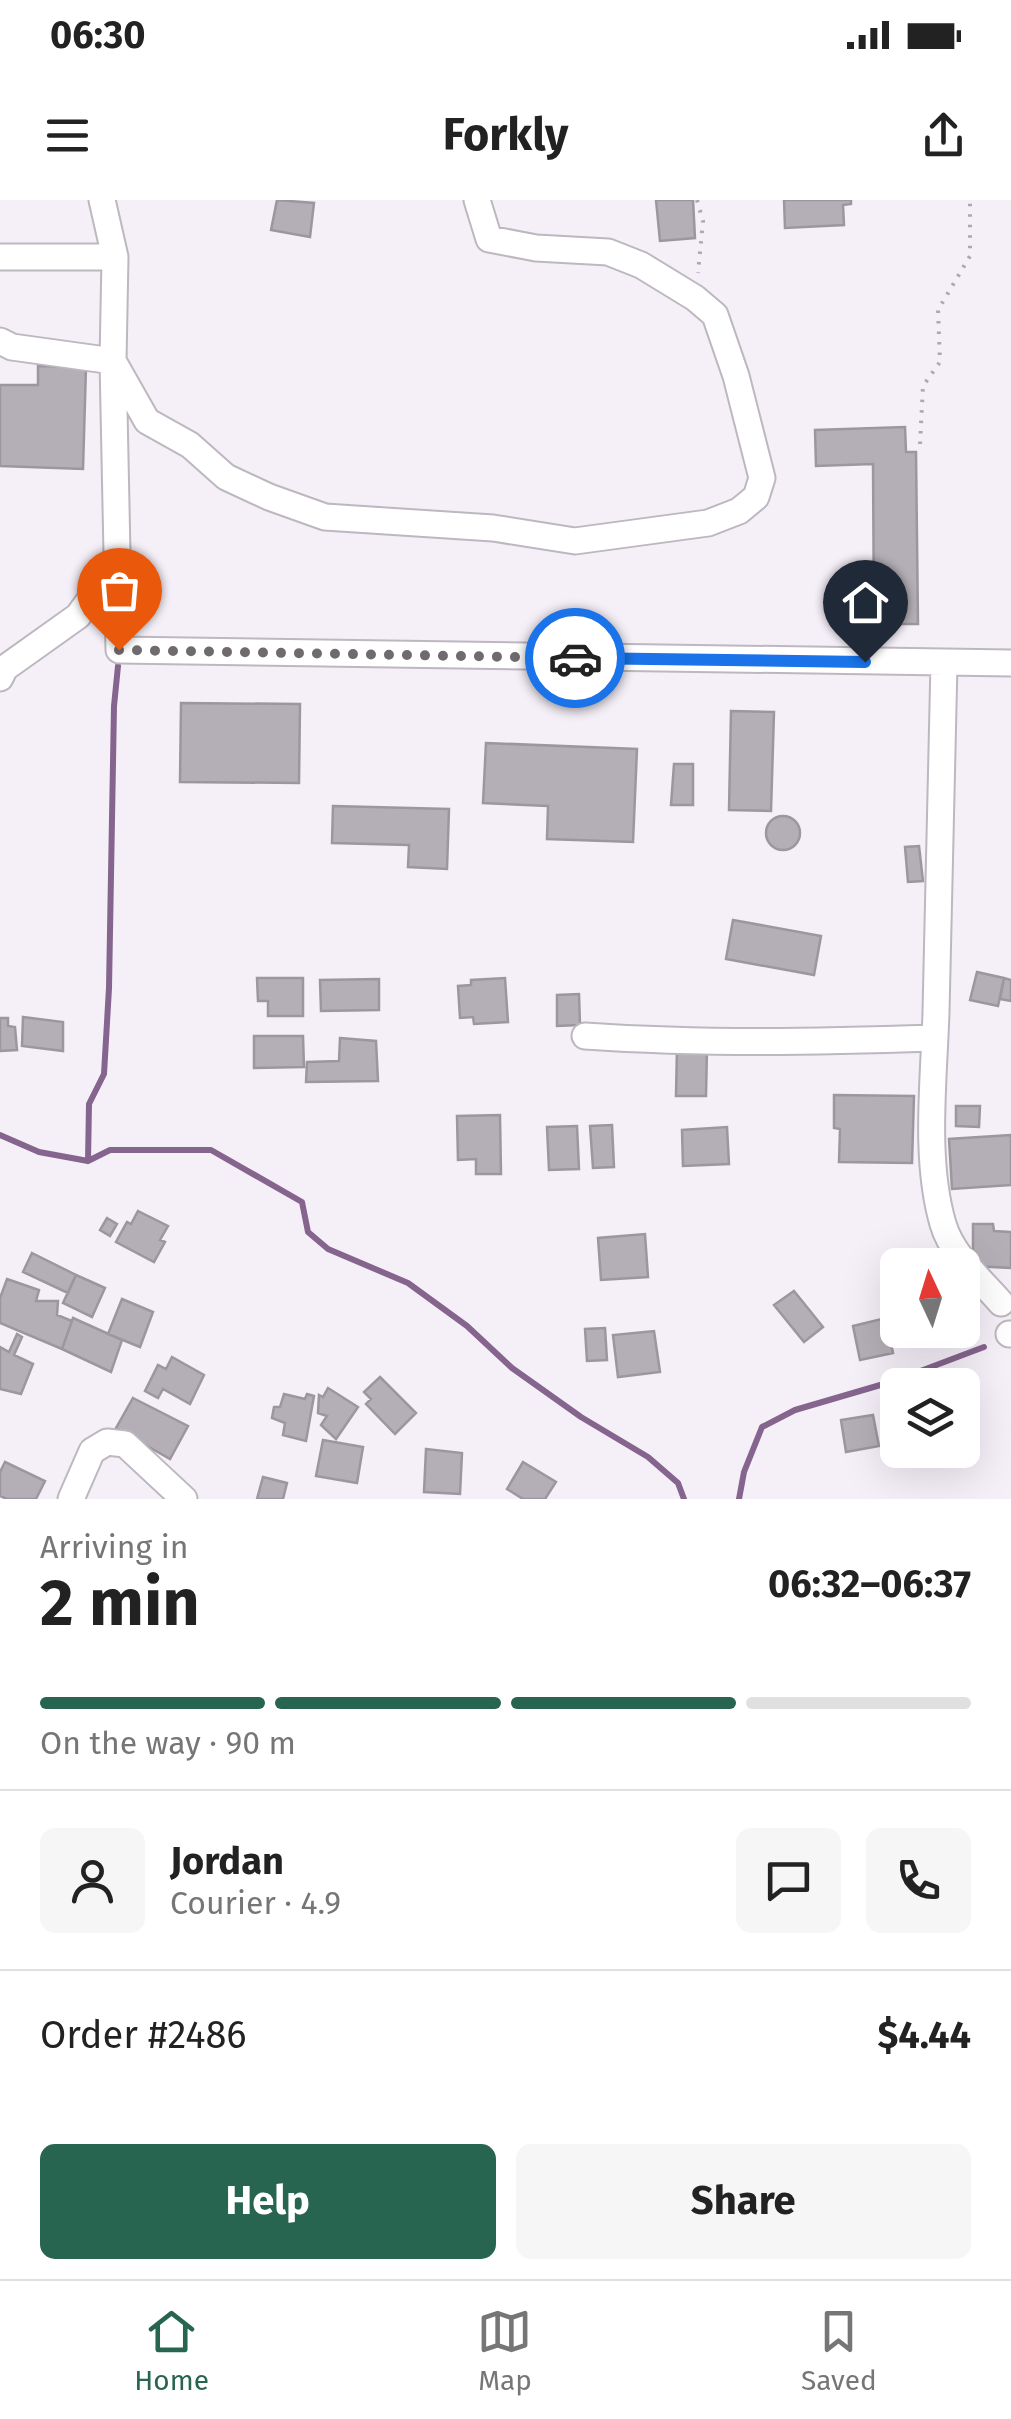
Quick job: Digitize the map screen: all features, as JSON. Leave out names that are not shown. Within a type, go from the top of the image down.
[{"type":"street","points":[[102,200],[115,257],[113,361],[119,650],[1011,663]]},
{"type":"street","points":[[113,361],[147,421],[190,445],[226,477],[325,517],[493,528],[574,542],[708,523],[740,511],[756,497],[762,478],[736,376],[714,315],[696,298],[641,264],[608,252],[536,248],[489,240],[477,200]]},
{"type":"street","points":[[0,257],[115,257]]},
{"type":"street","points":[[0,341],[12,347],[113,361]]},
{"type":"street","points":[[0,678],[5,668],[78,616],[116,562]]},
{"type":"street","points":[[944,663],[932,1129],[944,1227],[957,1251],[1001,1303]]},
{"type":"street","points":[[585,1036],[768,1044],[934,1038]]},
{"type":"street","points":[[71,1499],[92,1451],[107,1442],[125,1444],[184,1499]]},
{"type":"path","points":[[696,200],[704,221],[696,298]]},
{"type":"path","points":[[920,444],[922,386],[940,362],[938,310],[970,256],[970,200]]},
{"type":"building","points":[[277,200],[314,203],[310,237],[271,230]]},
{"type":"building","points":[[656,200],[693,200],[695,238],[660,241]]},
{"type":"building","points":[[784,200],[851,200],[851,204],[843,205],[844,225],[785,228]]},
{"type":"building","points":[[38,366],[86,367],[83,469],[0,466],[0,385],[38,385]]},
{"type":"building","points":[[905,427],[906,452],[916,452],[918,624],[874,624],[873,464],[816,466],[815,430]]},
{"type":"building","points":[[181,703],[300,704],[299,783],[180,782]]},
{"type":"building","points":[[731,711],[774,712],[771,811],[729,810]]},
{"type":"building","points":[[486,743],[637,749],[633,842],[547,839],[548,806],[483,803]]},
{"type":"building","points":[[674,764],[693,764],[693,805],[671,805]]},
{"type":"building","points":[[333,806],[449,809],[447,869],[408,867],[409,845],[332,843]]},
{"type":"building","points":[[783,816],[795,821],[800,833],[795,845],[783,850],[771,845],[766,833],[771,821]]},
{"type":"building","points":[[919,846],[923,881],[908,882],[905,847]]},
{"type":"building","points":[[733,920],[821,936],[814,975],[726,959]]},
{"type":"building","points":[[977,972],[1004,978],[998,1006],[970,1000]]},
{"type":"building","points":[[257,978],[303,978],[303,1016],[268,1016],[268,1001],[258,1001]]},
{"type":"building","points":[[505,978],[508,1022],[474,1024],[473,1017],[460,1018],[458,986],[471,985],[471,980]]},
{"type":"building","points":[[1004,978],[1011,980],[1011,1001],[1000,999]]},
{"type":"building","points":[[379,979],[379,1010],[321,1011],[320,980]]},
{"type":"building","points":[[579,994],[580,1025],[557,1026],[557,995]]},
{"type":"building","points":[[23,1017],[63,1022],[63,1051],[22,1046]]},
{"type":"building","points":[[0,1018],[8,1018],[8,1026],[15,1027],[17,1050],[0,1051]]},
{"type":"building","points":[[254,1036],[303,1036],[304,1067],[254,1068]]},
{"type":"building","points":[[340,1038],[376,1041],[378,1081],[306,1082],[307,1062],[339,1061]]},
{"type":"building","points":[[677,1047],[707,1048],[706,1096],[676,1096]]},
{"type":"building","points":[[834,1095],[914,1096],[912,1163],[839,1162],[840,1129],[834,1128]]},
{"type":"building","points":[[956,1106],[980,1106],[979,1127],[956,1126]]},
{"type":"building","points":[[500,1115],[501,1174],[476,1174],[476,1159],[458,1160],[457,1116]]},
{"type":"building","points":[[612,1125],[614,1167],[593,1168],[590,1126]]},
{"type":"building","points":[[577,1126],[579,1169],[549,1170],[547,1127]]},
{"type":"building","points":[[727,1127],[729,1164],[683,1166],[682,1130]]},
{"type":"building","points":[[1011,1135],[1011,1185],[952,1189],[949,1139]]},
{"type":"building","points":[[138,1211],[168,1226],[160,1240],[165,1242],[154,1262],[116,1242]]},
{"type":"building","points":[[107,1218],[117,1224],[110,1236],[100,1230]]},
{"type":"building","points":[[973,1224],[993,1224],[994,1231],[1011,1232],[1011,1268],[980,1266],[980,1248],[973,1248]]},
{"type":"building","points":[[645,1234],[648,1277],[601,1280],[598,1238]]},
{"type":"building","points":[[32,1253],[76,1275],[68,1293],[23,1272]]},
{"type":"building","points":[[76,1275],[105,1288],[92,1317],[63,1303]]},
{"type":"building","points":[[7,1279],[39,1290],[36,1301],[58,1301],[57,1315],[72,1321],[62,1349],[0,1323],[0,1298]]},
{"type":"building","points":[[794,1291],[823,1327],[804,1342],[774,1305]]},
{"type":"building","points":[[122,1299],[153,1312],[140,1347],[108,1334]]},
{"type":"building","points":[[73,1318],[122,1340],[111,1372],[62,1349]]},
{"type":"building","points":[[880,1319],[880,1348],[892,1348],[893,1353],[860,1360],[853,1326]]},
{"type":"building","points":[[605,1328],[607,1360],[587,1361],[585,1329]]},
{"type":"building","points":[[654,1331],[660,1372],[618,1377],[613,1335]]},
{"type":"building","points":[[17,1334],[22,1337],[14,1355],[33,1364],[21,1394],[0,1389],[0,1347],[9,1352]]},
{"type":"building","points":[[172,1357],[204,1375],[190,1404],[163,1389],[158,1398],[145,1391],[158,1365],[166,1369]]},
{"type":"building","points":[[380,1377],[416,1413],[395,1434],[366,1404],[371,1399],[364,1392]]},
{"type":"building","points":[[328,1388],[358,1407],[336,1439],[321,1425],[327,1416],[318,1413],[319,1395],[323,1397]]},
{"type":"building","points":[[284,1394],[305,1399],[307,1394],[314,1396],[306,1441],[283,1435],[285,1423],[272,1418],[274,1407],[280,1407]]},
{"type":"building","points":[[133,1398],[188,1426],[170,1459],[116,1428]]},
{"type":"building","points":[[873,1415],[879,1446],[846,1452],[841,1420]]},
{"type":"building","points":[[323,1440],[363,1447],[357,1483],[316,1476]]},
{"type":"building","points":[[426,1449],[462,1453],[460,1494],[424,1492]]},
{"type":"building","points":[[5,1462],[45,1481],[36,1499],[0,1496],[0,1472]]},
{"type":"building","points":[[523,1462],[556,1482],[545,1499],[523,1499],[507,1489]]},
{"type":"building","points":[[263,1477],[287,1483],[283,1499],[257,1499]]},
{"type":"waterway","points":[[0,1135],[39,1152],[88,1161],[89,1104],[104,1074],[118,666]]},
{"type":"waterway","points":[[88,1161],[110,1150],[211,1150],[302,1202],[308,1232],[328,1249],[408,1283],[467,1326],[512,1368],[581,1417],[648,1457],[678,1483],[684,1499]]},
{"type":"waterway","points":[[739,1499],[744,1472],[762,1427],[795,1410],[894,1381],[984,1347]]},
{"type":"way so far","points":[[119,650],[575,658]]},
{"type":"route","points":[[575,658],[865,662]]}]
